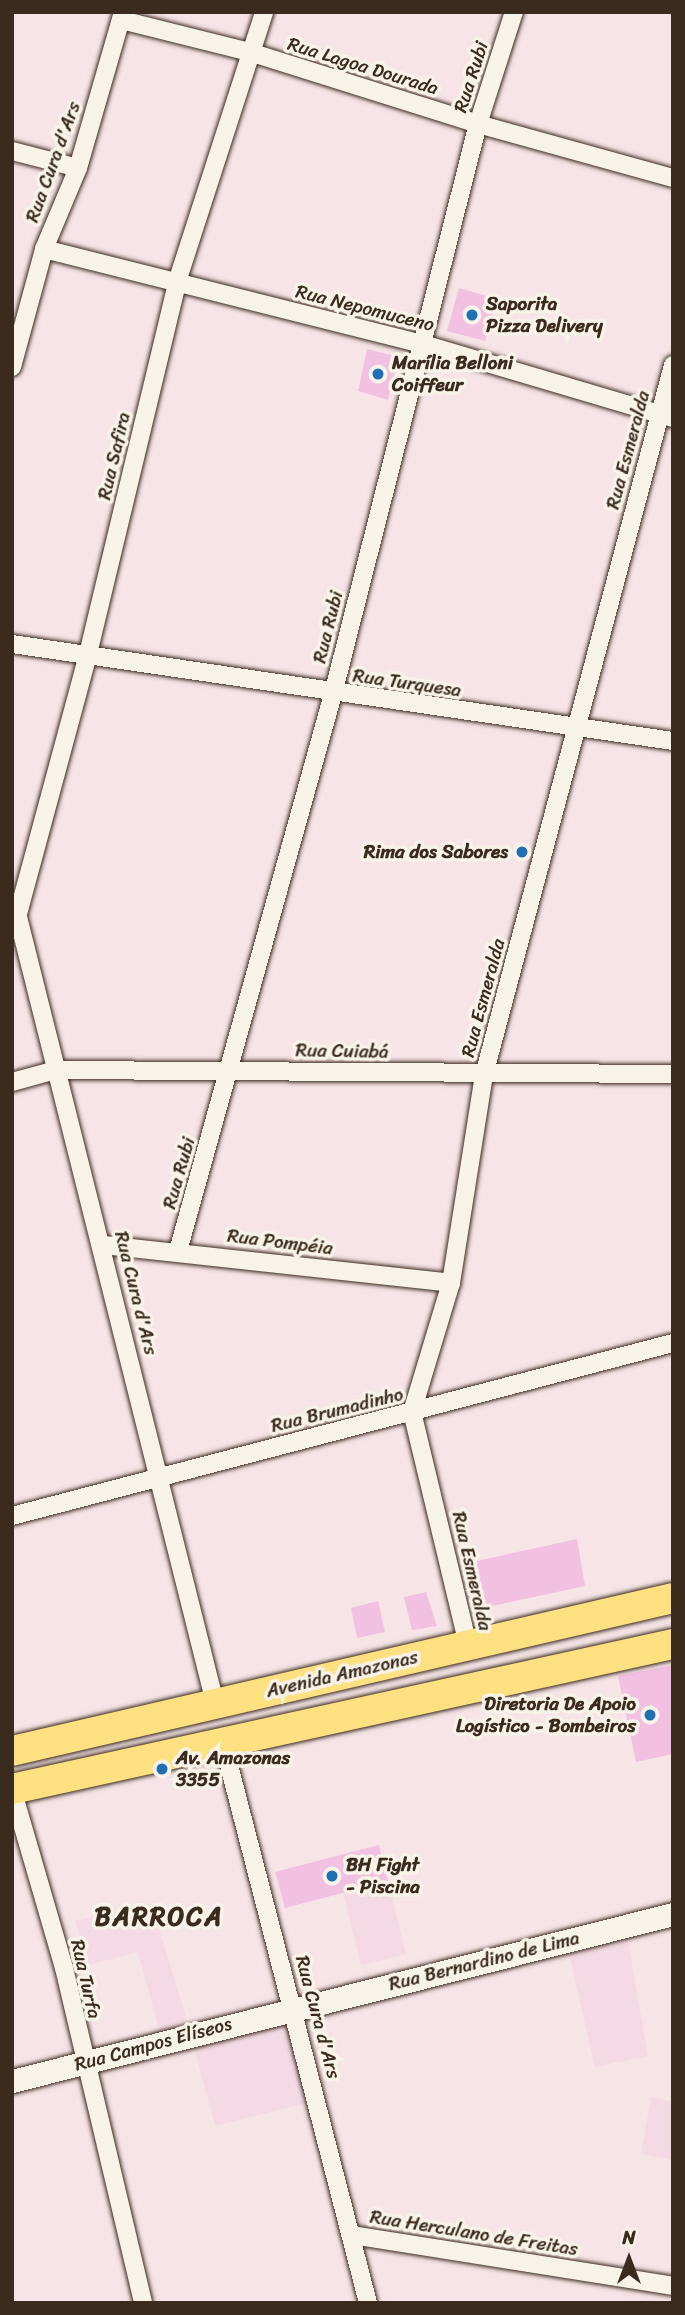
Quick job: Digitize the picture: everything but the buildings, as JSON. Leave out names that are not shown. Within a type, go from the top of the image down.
[{"type":"main road","name":"Avenida Amazonas","points":[[12,1751],[673,1598]]},
{"type":"main road","name":"Avenida Amazonas","points":[[12,1789],[673,1644]]},
{"type":"street","name":"Rua Safira","points":[[18,914],[88,654],[177,282],[253,53],[264,12]]},
{"type":"street","name":"Rua Rubi","points":[[178,1251],[232,1069],[333,694],[478,124],[514,12]]},
{"type":"street","name":"Rua Lagoa Dourada","points":[[122,16],[253,53],[478,124],[673,178]]},
{"type":"street","name":"Rua Cura d'Ars","points":[[12,367],[44,249],[78,167],[122,16]]},
{"type":"street","points":[[12,151],[78,167]]},
{"type":"street","name":"Rua Nepomuceno","points":[[44,249],[423,344],[665,416]]},
{"type":"street","name":"Rua Esmeralda","points":[[468,1645],[412,1412],[451,1283],[484,1075],[577,728],[665,416],[673,365]]},
{"type":"street","name":"Rua Turquesa","points":[[12,644],[333,694],[673,741]]},
{"type":"street","name":"Rua Cura d'Ars","points":[[12,895],[103,1245],[215,1703]]},
{"type":"street","name":"Rua Cuiabá","points":[[12,1082],[56,1070],[232,1069],[484,1075],[673,1074]]},
{"type":"street","name":"Rua Pompéia","points":[[103,1245],[178,1251],[451,1283]]},
{"type":"street","name":"Rua Brumadinho","points":[[12,1516],[673,1343]]},
{"type":"street","name":"Rua Cura d'Ars","points":[[223,1742],[295,2008],[368,2303]]},
{"type":"street","name":"Rua Turfa","points":[[12,1789],[64,1968],[83,2062],[143,2303]]},
{"type":"street","name":"Rua Bernardino de Lima","points":[[295,2008],[673,1914]]},
{"type":"street","name":"Rua Campos Elíseos","points":[[12,2081],[295,2008]]},
{"type":"street","name":"Rua Herculano de Freitas","points":[[352,2235],[673,2286]]},
{"type":"shaded area","points":[[388,1881],[406,1954],[361,1965],[343,1892]]},
{"type":"shaded area","points":[[151,1903],[191,2033],[162,2040],[138,1952],[89,1965],[75,1921]]},
{"type":"shaded area","points":[[628,1941],[648,2056],[595,2067],[569,1954]]},
{"type":"shaded area","points":[[284,2011],[307,2103],[215,2126],[191,2036]]},
{"type":"shaded area","points":[[651,2097],[673,2102],[673,2160],[641,2154]]},
{"type":"place","name":"Saporita Pizza Delivery","points":[[472,315]]},
{"type":"place","name":"Marília Belloni Coiffeur","points":[[378,374]]},
{"type":"place","name":"Rima dos Sabores","points":[[522,852]]},
{"type":"place","name":"Diretoria De Apoio Logístico - Bombeiros","points":[[650,1715]]},
{"type":"place","name":"Av. Amazonas 3355","points":[[162,1769]]},
{"type":"place","name":"BH Fight - Piscina","points":[[332,1876]]},
{"type":"district","name":"BARROCA","points":[[159,1917]]}]
